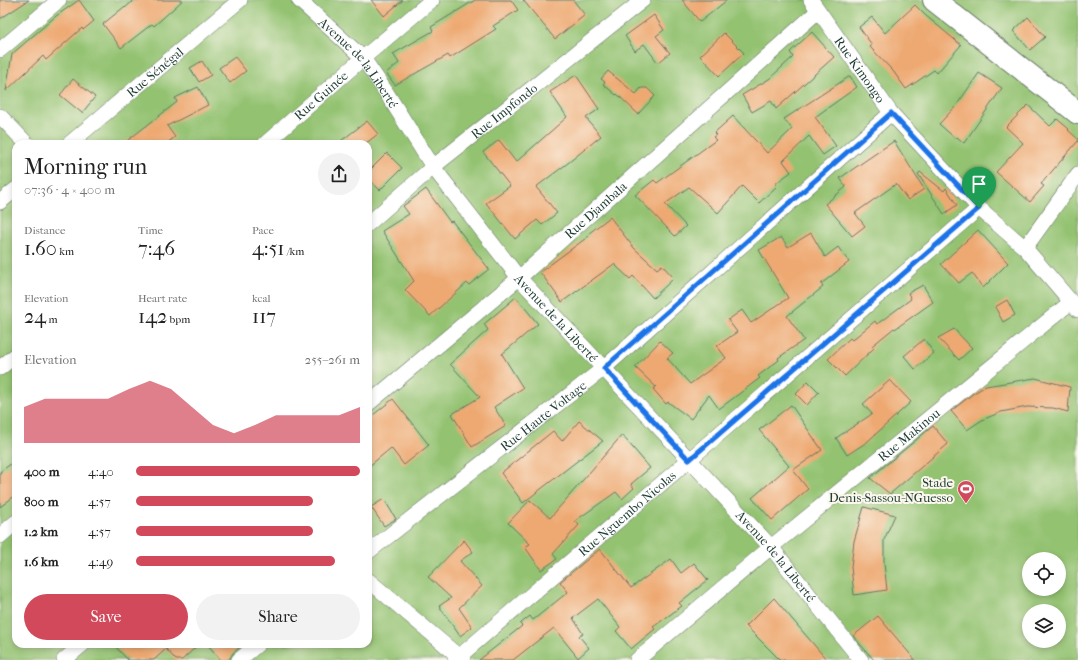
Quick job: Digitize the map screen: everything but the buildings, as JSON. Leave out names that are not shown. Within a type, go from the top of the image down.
[{"type":"main road","points":[[934,0],[1078,113]]},
{"type":"street","points":[[0,50],[59,0]]},
{"type":"street","name":"Rue Sénégal","points":[[74,140],[240,0]]},
{"type":"street","name":"Avenue de la Liberté","points":[[299,0],[363,58],[433,167],[519,278],[771,547],[861,660]]},
{"type":"street","name":"Rue Guinée","points":[[270,140],[432,0]]},
{"type":"street","name":"Rue Impfondo","points":[[372,220],[433,167],[643,0]]},
{"type":"street","name":"Rue Kimongo","points":[[814,6],[891,113],[979,208],[1026,248],[1074,306]]},
{"type":"street","name":"Rue Djambala","points":[[372,401],[519,278],[814,6]]},
{"type":"street","name":"Rue Haute Voltage","points":[[372,549],[604,368],[891,113]]},
{"type":"street","points":[[0,116],[23,140]]},
{"type":"street","points":[[1026,248],[1078,174]]},
{"type":"street","points":[[0,202],[12,192]]},
{"type":"street","name":"Rue Nguembo Nicolas","points":[[459,659],[979,208]]},
{"type":"street","name":"Rue Makinou","points":[[637,660],[771,547],[1074,306]]},
{"type":"street","points":[[0,368],[12,358]]},
{"type":"street","points":[[0,536],[12,526]]},
{"type":"street","points":[[372,583],[459,659]]},
{"type":"street","points":[[64,660],[78,648]]},
{"type":"street","points":[[239,660],[253,648]]},
{"type":"green space","points":[[0,0],[1078,0],[1078,660],[0,660]]},
{"type":"place","name":"Stade Denis-Sassou-NGuesso","points":[[966,504]]},
{"type":"route","points":[[891,113],[979,208],[689,460],[604,368],[891,113]]}]
